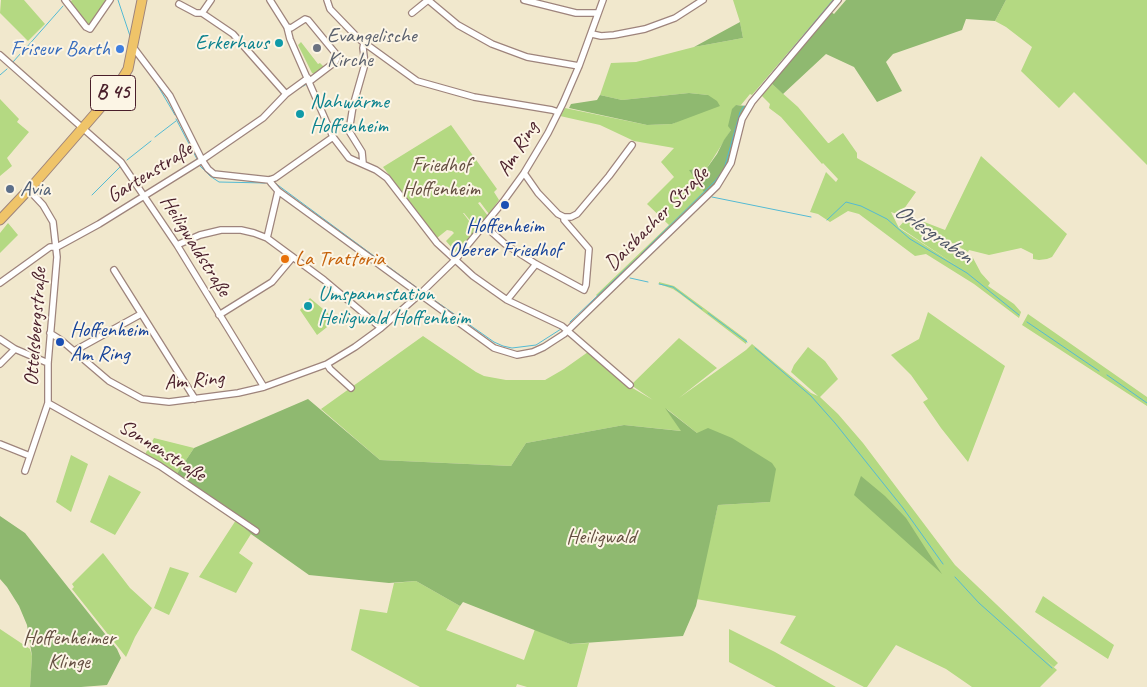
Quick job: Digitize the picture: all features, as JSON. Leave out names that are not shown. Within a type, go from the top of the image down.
[{"type":"main road","name":"B 45","points":[[1,217],[29,190],[114,92],[128,69],[142,0]]},
{"type":"street","points":[[65,0],[86,27],[90,29],[110,0]]},
{"type":"street","points":[[202,13],[211,0]]},
{"type":"street","points":[[270,0],[282,16],[290,39],[333,137],[349,158],[364,163],[387,178],[437,242],[473,276],[507,300],[568,330],[571,336],[630,385]]},
{"type":"street","points":[[327,0],[330,9],[359,39],[406,74],[424,84],[474,97],[558,112]]},
{"type":"street","points":[[412,13],[428,0],[458,25],[492,44],[527,57],[579,66]]},
{"type":"street","points":[[524,0],[576,14],[598,13]]},
{"type":"street","name":"Am Ring","points":[[50,333],[109,382],[142,399],[169,402],[238,393],[264,387],[327,364],[381,328],[420,294],[456,259],[524,173],[558,112],[579,66],[592,34],[602,0]]},
{"type":"street","points":[[592,34],[614,36],[645,29],[675,18],[704,0]]},
{"type":"street","name":"Daisbacher Straße","points":[[269,180],[278,190],[494,348],[517,355],[533,352],[544,347],[568,330],[720,182],[731,163],[742,119],[752,102],[838,0]]},
{"type":"street","points":[[179,4],[196,13],[202,13],[233,34],[286,94]]},
{"type":"street","name":"Gartenstraße","points":[[0,283],[50,248],[57,247],[99,224],[202,160],[263,118],[286,94],[335,62],[336,54],[308,20],[305,19],[291,28],[287,28]]},
{"type":"street","points":[[364,43],[365,64],[353,106],[349,131],[362,152],[364,163]]},
{"type":"street","points":[[133,46],[170,96],[202,160],[214,174],[269,180],[278,176],[333,137]]},
{"type":"street","name":"Heiligwaldstraße","points":[[0,55],[121,162],[177,246],[264,387]]},
{"type":"street","points":[[524,173],[538,193],[558,214],[564,217],[571,217],[577,214],[632,145]]},
{"type":"street","name":"Ottelsbergstraße","points":[[26,470],[48,402],[48,363],[57,247],[50,215],[29,190]]},
{"type":"street","points":[[267,238],[278,190]]},
{"type":"street","points":[[484,225],[506,244],[536,264],[584,290],[589,249],[564,220],[564,217]]},
{"type":"street","points":[[177,246],[200,235],[221,230],[241,230],[267,238],[324,280],[381,328]]},
{"type":"street","name":"Heiligwaldstraße","points":[[219,315],[272,282],[293,257]]},
{"type":"street","points":[[507,300],[536,264]]},
{"type":"street","points":[[114,270],[195,399]]},
{"type":"street","points":[[74,351],[141,314]]},
{"type":"street","points":[[0,339],[16,349],[48,363]]},
{"type":"street","points":[[0,364],[16,349]]},
{"type":"street","points":[[327,364],[351,388]]},
{"type":"street","name":"Sonnenstraße","points":[[48,402],[160,466],[256,532]]},
{"type":"street","points":[[0,444],[30,456]]},
{"type":"green space","points":[[1,0],[24,0],[45,24],[28,41],[0,13]]},
{"type":"green space","points":[[72,0],[107,0],[89,25],[70,2]]},
{"type":"green space","points":[[733,0],[833,0],[752,95],[750,94],[741,105],[736,105],[731,130],[707,168],[708,191],[598,297],[596,295],[669,225],[647,204],[674,177],[661,162],[674,148],[634,141],[600,125],[560,116],[565,108],[647,125],[672,124],[689,116],[708,95],[689,93],[622,100],[600,95],[611,63],[636,62],[694,47],[743,38]]},
{"type":"green space","points":[[846,0],[1006,0],[995,21],[966,19],[962,30],[893,54],[886,62],[902,91],[877,102],[854,67],[826,54],[783,94],[771,83],[831,12],[834,14]]},
{"type":"green space","points":[[1006,0],[1147,0],[1147,165],[1074,92],[1059,108],[1021,71],[1032,47],[995,21]]},
{"type":"green space","points":[[740,22],[743,38],[694,47]]},
{"type":"green space","points":[[301,42],[318,64],[320,63],[324,67],[315,74],[312,73],[298,45]]},
{"type":"green space","points":[[771,83],[798,107],[828,143],[843,133],[857,153],[857,158],[916,192],[901,213],[945,230],[981,156],[1067,234],[1052,257],[1047,259],[1033,259],[1033,254],[1021,248],[989,255],[969,250],[968,252],[908,218],[891,212],[899,228],[957,266],[899,227],[905,220],[973,258],[981,273],[990,283],[988,286],[1014,304],[1021,312],[1019,318],[974,284],[926,254],[915,256],[859,214],[848,211],[830,222],[818,214],[810,212],[826,172],[836,182],[838,179],[822,164],[781,117],[769,108],[770,104],[761,95]]},
{"type":"green space","points":[[689,93],[708,95],[717,101],[720,106],[672,124],[647,125],[569,108],[571,104],[597,100],[600,95],[622,100]]},
{"type":"green space","points":[[0,99],[19,119],[17,122],[29,132],[7,158],[12,166],[0,176]]},
{"type":"green space","points":[[736,105],[747,106],[733,152],[715,185],[704,192],[689,170],[707,168],[731,130],[728,126],[732,109]]},
{"type":"green space","name":"Friedhof Hoffenheim","points":[[451,125],[497,189],[494,192],[499,200],[489,214],[480,202],[478,203],[488,216],[477,229],[463,213],[476,230],[458,251],[454,253],[449,251],[452,248],[446,241],[454,233],[447,230],[437,238],[383,167]]},
{"type":"green space","points":[[8,223],[18,235],[0,253],[0,233]]},
{"type":"green space","points":[[659,282],[674,286],[747,340],[746,344],[679,293],[659,284]]},
{"type":"green space","points":[[310,298],[336,320],[317,335],[300,310]]},
{"type":"green space","points":[[928,312],[1005,366],[968,462],[923,402],[928,399],[911,375],[891,355],[919,339]]},
{"type":"green space","points":[[1028,314],[1147,397],[1147,406],[1022,325]]},
{"type":"green space","points":[[423,336],[476,372],[484,376],[506,380],[545,380],[588,352],[629,386],[653,400],[631,385],[679,338],[717,368],[679,398],[752,344],[811,393],[818,396],[791,372],[808,347],[825,361],[838,379],[820,397],[838,414],[863,443],[955,565],[1058,663],[1054,667],[1043,658],[1057,670],[1040,687],[972,687],[946,669],[896,645],[867,687],[864,687],[780,643],[796,616],[696,599],[718,505],[770,502],[697,433],[667,409],[682,431],[624,425],[526,443],[511,466],[380,460],[321,409]]},
{"type":"green space","name":"Heiligwald","points":[[308,399],[380,460],[511,466],[526,443],[624,425],[681,431],[665,408],[697,433],[708,428],[732,438],[772,463],[776,469],[770,502],[718,505],[696,606],[683,636],[570,644],[463,602],[460,606],[416,581],[389,583],[309,575],[251,534],[236,520],[174,478],[194,448]]},
{"type":"green space","points":[[154,438],[194,448],[174,478],[144,456]]},
{"type":"green space","points":[[71,455],[88,464],[71,512],[56,502]]},
{"type":"green space","points":[[109,475],[141,492],[115,535],[90,522]]},
{"type":"green space","points":[[861,476],[885,496],[906,518],[942,574],[854,495]]},
{"type":"green space","name":"Hoffenheimer Klinge","points":[[0,516],[25,533],[117,649],[121,658],[107,685],[30,687],[32,656],[27,625],[19,606],[0,579]]},
{"type":"green space","points":[[236,520],[251,534],[239,553],[253,563],[236,593],[199,577]]},
{"type":"green space","points":[[103,553],[130,588],[152,608],[126,657],[72,589],[74,587],[72,584]]},
{"type":"green space","points":[[170,567],[189,573],[169,615],[154,608]]},
{"type":"green space","points":[[416,581],[460,606],[446,630],[524,660],[535,629],[570,644],[589,643],[577,687],[527,687],[517,684],[516,687],[420,687],[351,650],[360,609],[387,613],[394,583]]},
{"type":"green space","points":[[1043,596],[1114,645],[1108,659],[1035,612]]},
{"type":"green space","points":[[0,629],[30,649],[32,656],[30,687],[0,687]]},
{"type":"green space","points":[[729,629],[775,652],[836,687],[776,687],[729,662]]},
{"type":"waterway","points":[[118,0],[130,36]]},
{"type":"waterway","points":[[752,97],[833,0]]},
{"type":"waterway","points":[[26,48],[63,6]]},
{"type":"waterway","points":[[13,62],[21,53]]},
{"type":"waterway","points":[[0,75],[7,69]]},
{"type":"waterway","points":[[155,81],[175,115]]},
{"type":"waterway","points":[[296,90],[307,84]]},
{"type":"waterway","points":[[641,254],[715,181],[724,169],[740,112],[744,106]]},
{"type":"waterway","points":[[176,119],[197,159]]},
{"type":"waterway","points":[[155,137],[176,121]]},
{"type":"waterway","points":[[127,160],[151,141]]},
{"type":"waterway","points":[[200,166],[219,182],[265,183]]},
{"type":"waterway","points":[[92,195],[120,167]]},
{"type":"waterway","points":[[275,183],[420,290]]},
{"type":"waterway","name":"Orlesgraben","points":[[712,197],[811,217]]},
{"type":"waterway","name":"Orlesgraben","points":[[827,220],[846,202],[861,206],[887,219],[910,239],[967,273],[1019,315]]},
{"type":"waterway","points":[[570,322],[637,258]]},
{"type":"waterway","points":[[630,278],[648,282]]},
{"type":"waterway","points":[[659,284],[673,287],[702,309]]},
{"type":"waterway","points":[[427,295],[494,342],[503,346],[512,348],[536,345],[561,329]]},
{"type":"waterway","points":[[708,313],[747,342]]},
{"type":"waterway","name":"Orlesgraben","points":[[1027,322],[1099,371]]},
{"type":"waterway","points":[[755,348],[811,396],[835,423],[903,508],[943,564]]},
{"type":"waterway","name":"Orlesgraben","points":[[1107,375],[1147,403]]},
{"type":"waterway","points":[[955,577],[979,603],[1052,668]]},
{"type":"place","name":"Erkerhaus","points":[[279,43]]},
{"type":"place","name":"Evangelische Kirche","points":[[317,48]]},
{"type":"place","name":"Friseur Barth","points":[[120,49]]},
{"type":"place","name":"Nahwärme Hoffenheim","points":[[300,114]]},
{"type":"place","name":"Avia","points":[[10,189]]},
{"type":"place","name":"Hoffenheim Oberer Friedhof","points":[[505,205]]},
{"type":"place","name":"La Trattoria","points":[[285,259]]},
{"type":"place","name":"Umspannstation Heiligwald Hoffenheim","points":[[308,306]]},
{"type":"place","name":"Hoffenheim Am Ring","points":[[60,342]]}]
